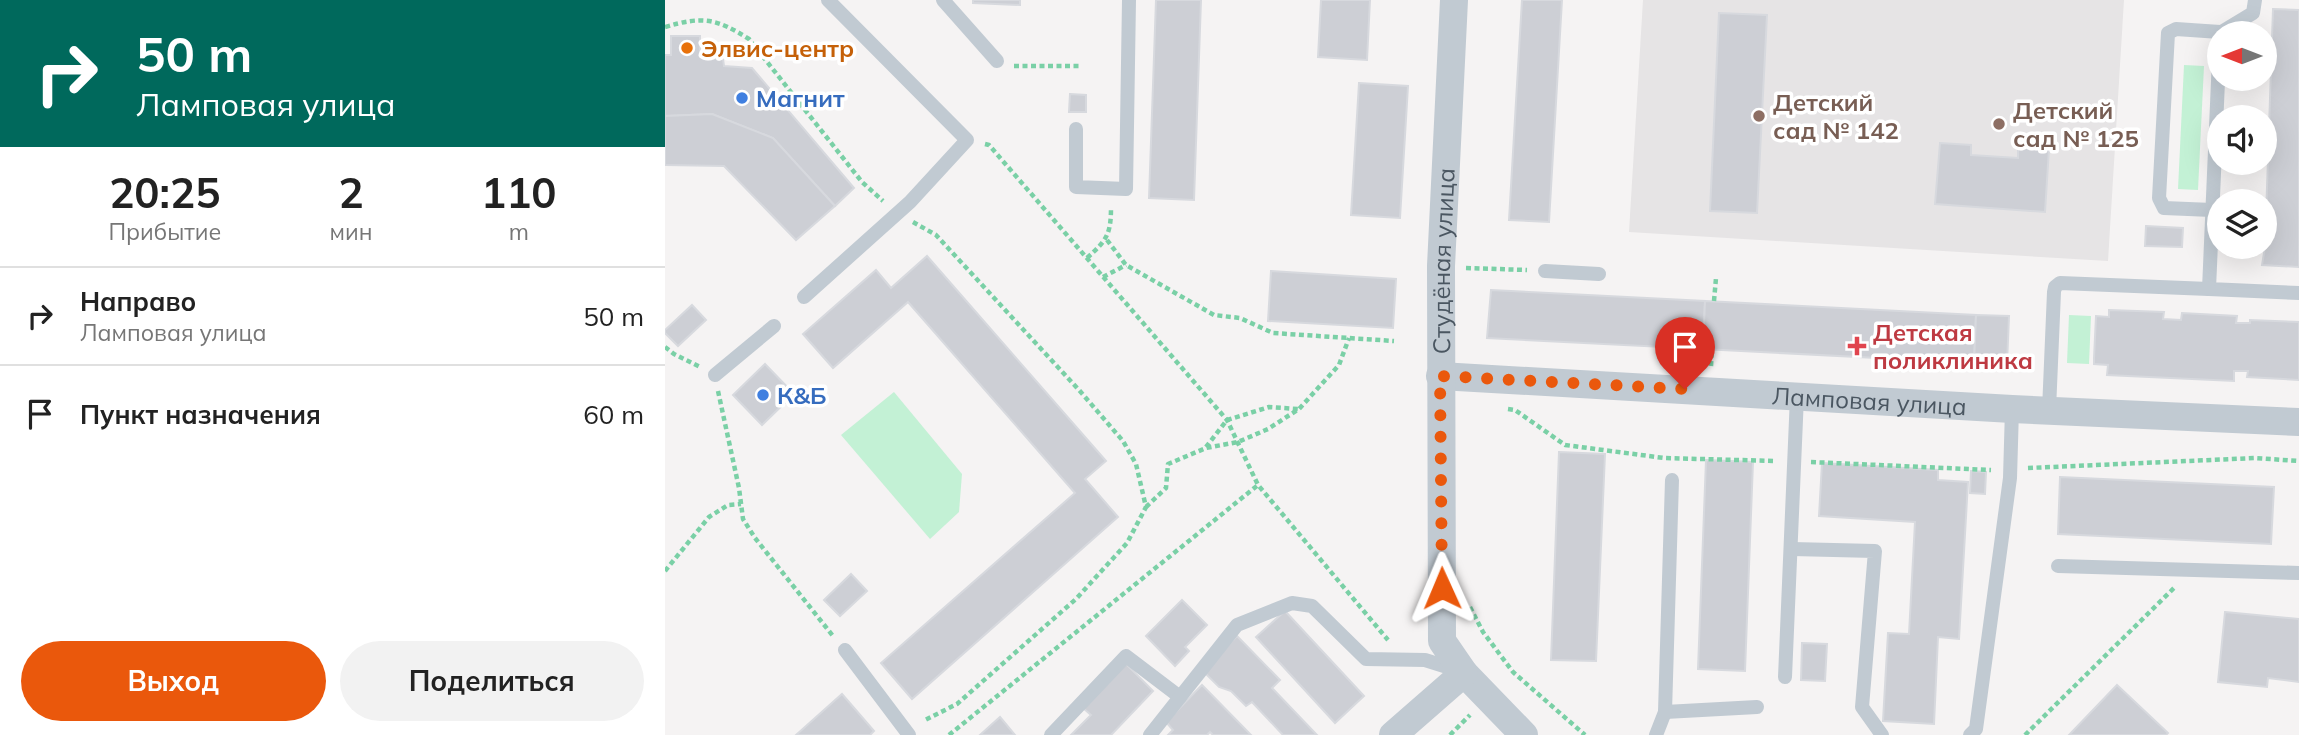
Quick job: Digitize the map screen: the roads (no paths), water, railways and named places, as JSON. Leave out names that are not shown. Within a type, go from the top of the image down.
[{"type":"street","name":"Студёная улица","points":[[1454,0],[1441,266],[1442,641],[1464,673],[1524,735]]},
{"type":"street","name":"Ламповая улица","points":[[1440,376],[2299,422]]},
{"type":"street","points":[[1393,735],[1464,673]]},
{"type":"lane","points":[[804,297],[897,214],[967,140],[828,0]]},
{"type":"lane","points":[[943,0],[997,61]]},
{"type":"lane","points":[[1076,129],[1076,187],[1126,190],[1129,0]]},
{"type":"lane","points":[[2239,21],[2253,13],[2255,0]]},
{"type":"lane","points":[[2207,31],[2176,29],[2168,33],[2159,198],[2164,208],[2207,210]]},
{"type":"lane","points":[[2213,189],[2217,91]]},
{"type":"lane","points":[[2209,289],[2210,259]]},
{"type":"lane","points":[[1545,271],[1598,274]]},
{"type":"lane","points":[[2049,410],[2054,292],[2060,283],[2299,293]]},
{"type":"lane","points":[[715,375],[774,326]]},
{"type":"lane","points":[[1786,677],[1797,396]]},
{"type":"lane","points":[[1970,735],[1976,729],[2010,469],[2012,408]]},
{"type":"lane","points":[[1656,735],[1665,712],[1672,480]]},
{"type":"lane","points":[[1791,548],[1875,551],[1862,707],[1882,735]]},
{"type":"lane","points":[[2058,566],[2299,573]]},
{"type":"lane","points":[[1150,735],[1237,625],[1292,603],[1312,606],[1366,659],[1425,660],[1464,673]]},
{"type":"lane","points":[[845,650],[907,732]]},
{"type":"lane","points":[[1051,735],[1126,656],[1180,697]]},
{"type":"lane","points":[[1665,712],[1757,708]]},
{"type":"place","name":"Элвис-центр","points":[[687,48]]},
{"type":"place","name":"Магнит","points":[[742,98]]},
{"type":"place","name":"Детский сад № 142","points":[[1759,116]]},
{"type":"place","name":"Детский сад № 125","points":[[1999,124]]},
{"type":"place","name":"Детская поликлиника","points":[[1857,346]]},
{"type":"place","name":"К&Б","points":[[763,395]]}]
